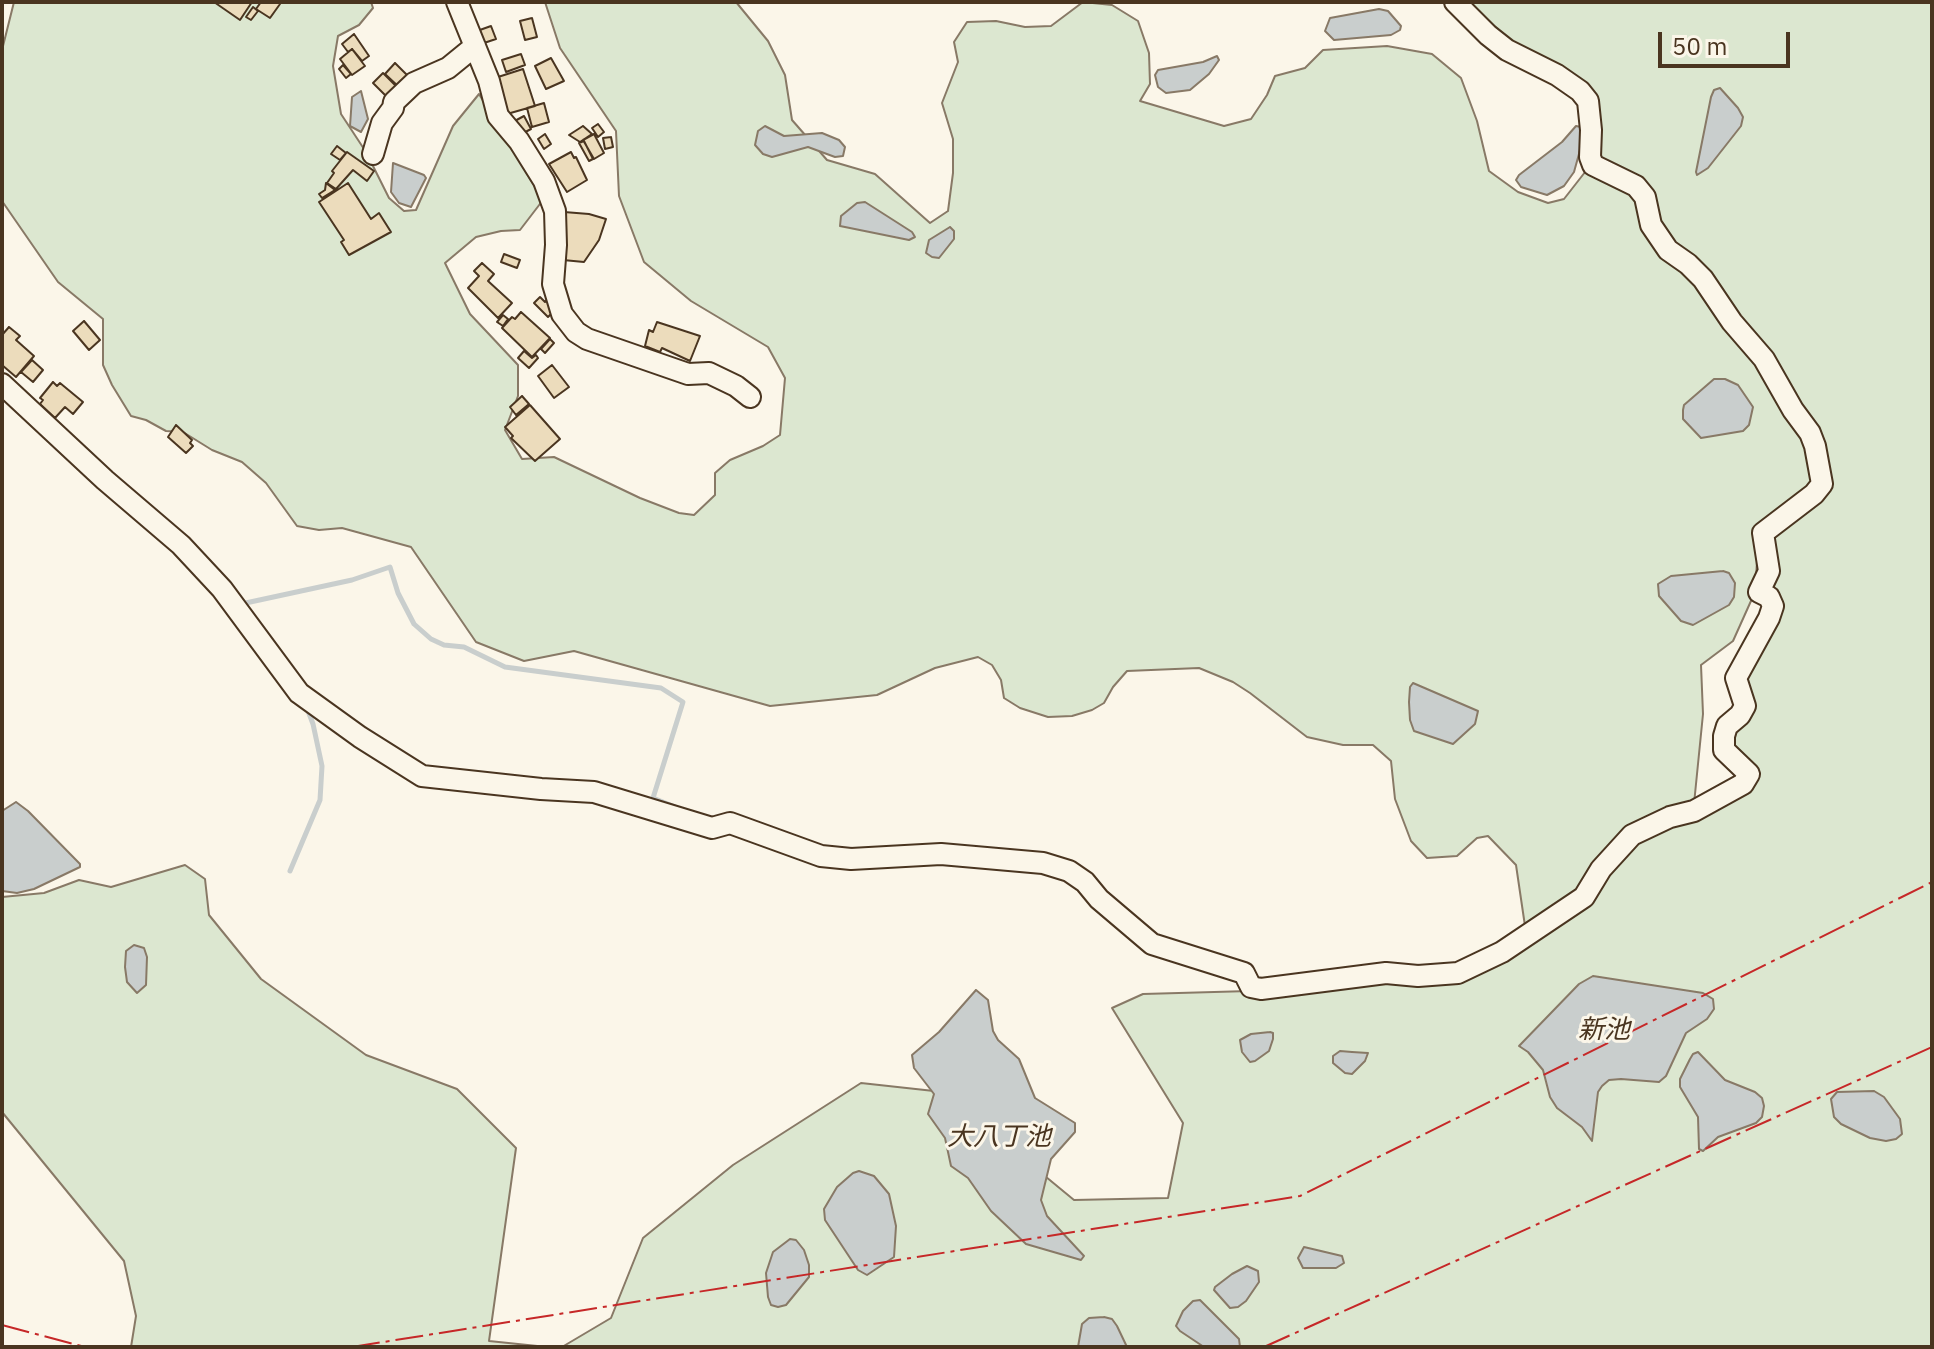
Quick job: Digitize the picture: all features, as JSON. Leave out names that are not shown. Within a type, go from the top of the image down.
[{"type":"street","points":[[457,2],[489,81],[498,116],[536,167],[555,211],[553,284],[562,314],[576,332],[587,339],[688,374],[709,373],[736,386],[750,397]]},
{"type":"street","points":[[2,384],[105,480],[181,545],[222,589],[299,693],[422,776],[512,787],[594,792],[712,828],[730,823],[821,856],[851,859],[941,854],[1043,863],[1069,871],[1085,882],[1099,899],[1152,944],[1244,973],[1251,987],[1261,989],[1386,973],[1418,976],[1458,973],[1502,952],[1584,897],[1601,869],[1632,835],[1670,817],[1694,811],[1743,784],[1749,774],[1724,750],[1724,736],[1727,726],[1745,706],[1736,678],[1773,606],[1769,597],[1759,592],[1769,571],[1763,533],[1814,494],[1822,484],[1810,433],[1764,359],[1732,322],[1703,279],[1668,250],[1651,225],[1645,197],[1636,186],[1593,165],[1588,101],[1580,91],[1557,75],[1507,50],[1455,2]]},
{"type":"street","points":[[373,154],[382,123],[394,102],[414,83],[448,68],[475,46]]},
{"type":"green space","points":[[14,2],[371,2],[373,8],[359,25],[338,36],[333,66],[341,114],[366,152],[389,198],[404,211],[416,210],[453,126],[479,94],[543,200],[520,230],[476,237],[445,263],[470,314],[518,365],[518,396],[505,430],[522,459],[554,457],[679,513],[694,515],[715,495],[715,473],[730,460],[780,435],[785,378],[768,347],[691,301],[644,262],[619,196],[616,131],[560,48],[545,2],[736,2],[768,41],[785,75],[792,120],[827,160],[875,174],[930,223],[948,211],[953,139],[942,103],[958,62],[954,42],[967,22],[1051,26],[1083,2],[1112,5],[1138,21],[1149,53],[1150,84],[1140,101],[1224,126],[1251,119],[1275,76],[1305,68],[1323,50],[1387,46],[1432,54],[1461,78],[1477,121],[1489,171],[1518,192],[1548,203],[1564,199],[1589,167],[1634,191],[1682,265],[1744,342],[1805,434],[1816,486],[1759,531],[1755,592],[1733,641],[1701,665],[1703,714],[1694,804],[1673,808],[1579,892],[1525,926],[1516,865],[1488,836],[1477,838],[1457,856],[1427,858],[1411,841],[1395,799],[1391,761],[1373,745],[1343,745],[1307,737],[1233,682],[1199,668],[1127,671],[1104,703],[1092,710],[1072,716],[1048,717],[1020,708],[1004,698],[1001,680],[992,665],[978,657],[935,668],[877,695],[770,706],[574,651],[524,661],[476,642],[411,547],[342,528],[319,530],[297,526],[266,483],[242,462],[212,450],[183,432],[166,431],[131,416],[103,365],[103,319],[58,282],[2,201],[2,50]]},
{"type":"green space","points":[[1469,2],[1932,2],[1932,1347],[562,1347],[611,1318],[643,1238],[733,1165],[861,1083],[943,1092],[1074,1200],[1168,1198],[1183,1123],[1112,1008],[1143,994],[1321,989],[1503,956],[1621,852],[1748,785],[1732,756],[1728,732],[1740,678],[1769,591],[1769,534],[1816,498],[1819,444],[1654,223],[1596,155],[1591,97],[1512,43]]},
{"type":"green space","points":[[185,865],[205,879],[209,915],[261,979],[366,1055],[457,1089],[516,1148],[489,1341],[547,1347],[131,1347],[136,1316],[124,1261],[2,1112],[2,897],[44,893],[79,880],[111,887]]},
{"type":"water","points":[[1379,9],[1388,11],[1401,26],[1400,30],[1391,35],[1334,40],[1325,31],[1330,18]]},
{"type":"water","points":[[1217,56],[1219,60],[1209,74],[1190,90],[1166,93],[1158,87],[1155,75],[1158,70],[1203,62]]},
{"type":"water","points":[[1720,88],[1743,117],[1741,126],[1708,168],[1697,175],[1711,97],[1714,90]]},
{"type":"water","points":[[361,91],[368,119],[361,132],[350,126],[352,97]]},
{"type":"water","points":[[765,126],[784,136],[822,133],[839,140],[845,147],[843,156],[835,157],[808,147],[772,157],[763,154],[755,145],[758,131]]},
{"type":"water","points":[[1576,126],[1581,127],[1582,143],[1574,172],[1564,186],[1547,195],[1521,187],[1516,180],[1519,175],[1562,142]]},
{"type":"water","points":[[393,163],[426,178],[411,207],[399,203],[391,192]]},
{"type":"water","points":[[865,202],[915,237],[909,240],[840,226],[841,216],[857,203]]},
{"type":"water","points":[[950,227],[954,231],[954,239],[939,258],[926,253],[929,240]]},
{"type":"water","points":[[1714,379],[1725,379],[1738,385],[1753,407],[1749,425],[1743,431],[1701,438],[1683,419],[1684,405]]},
{"type":"water","points":[[1729,573],[1735,583],[1734,597],[1729,605],[1693,625],[1681,621],[1659,596],[1658,584],[1671,576]]},
{"type":"water","points":[[1413,683],[1478,711],[1475,724],[1453,744],[1414,731],[1409,702]]},
{"type":"water","points":[[16,802],[80,867],[34,889],[17,893],[2,891],[2,811]]},
{"type":"water","points":[[134,945],[144,948],[147,957],[146,985],[137,993],[127,982],[125,967],[126,951]]},
{"type":"water","name":"新池","points":[[1593,976],[1703,993],[1713,999],[1714,1009],[1707,1019],[1686,1033],[1666,1076],[1659,1082],[1621,1079],[1609,1080],[1602,1086],[1598,1092],[1592,1141],[1582,1127],[1557,1108],[1550,1097],[1543,1070],[1519,1046],[1579,984]]},
{"type":"water","name":"大八丁池","points":[[976,990],[988,1000],[993,1031],[998,1040],[1019,1059],[1035,1098],[1075,1123],[1075,1132],[1051,1159],[1041,1200],[1047,1216],[1084,1256],[1081,1260],[1026,1244],[991,1211],[968,1178],[951,1166],[945,1138],[928,1114],[934,1094],[914,1068],[912,1055],[939,1032]]},
{"type":"water","points":[[1270,1032],[1273,1039],[1269,1051],[1250,1062],[1242,1052],[1240,1040],[1251,1034]]},
{"type":"water","points":[[1340,1051],[1368,1053],[1365,1061],[1352,1074],[1345,1073],[1333,1063],[1333,1056]]},
{"type":"water","points":[[1698,1052],[1725,1080],[1755,1092],[1762,1098],[1764,1106],[1762,1117],[1756,1123],[1718,1137],[1703,1151],[1699,1149],[1698,1117],[1680,1087],[1680,1079],[1690,1059]]},
{"type":"water","points":[[1874,1091],[1884,1097],[1900,1119],[1902,1134],[1896,1139],[1870,1138],[1841,1124],[1834,1117],[1831,1099],[1837,1092]]},
{"type":"water","points":[[859,1171],[874,1176],[889,1194],[896,1226],[894,1257],[867,1275],[858,1270],[825,1220],[824,1209],[837,1187]]},
{"type":"water","points":[[790,1239],[796,1240],[804,1250],[809,1277],[786,1305],[778,1307],[771,1305],[768,1297],[766,1273],[773,1252]]},
{"type":"water","points":[[1304,1247],[1342,1256],[1344,1263],[1336,1268],[1303,1268],[1298,1258]]},
{"type":"water","points":[[1247,1266],[1258,1271],[1259,1282],[1246,1301],[1230,1308],[1214,1290],[1215,1287]]},
{"type":"water","points":[[1200,1300],[1239,1339],[1240,1347],[1204,1347],[1180,1331],[1176,1326],[1183,1311],[1193,1301]]},
{"type":"water","points":[[1089,1318],[1112,1319],[1127,1347],[1078,1347],[1082,1324]]},
{"type":"building","points":[[214,2],[252,2],[240,20]]},
{"type":"building","points":[[261,2],[280,4],[270,18],[256,9]]},
{"type":"building","points":[[253,7],[258,11],[251,20],[246,17]]},
{"type":"building","points":[[532,18],[537,37],[525,40],[520,21]]},
{"type":"building","points":[[491,26],[496,39],[481,44],[477,31]]},
{"type":"building","points":[[354,34],[369,56],[362,61],[352,49],[348,52],[342,44]]},
{"type":"building","points":[[352,49],[365,66],[352,75],[340,59]]},
{"type":"building","points":[[521,54],[525,65],[506,72],[502,60]]},
{"type":"building","points":[[551,58],[564,81],[546,89],[535,66]]},
{"type":"building","points":[[395,63],[410,78],[400,88],[385,74]]},
{"type":"building","points":[[343,65],[351,74],[346,78],[339,69]]},
{"type":"building","points":[[523,69],[535,106],[507,114],[498,77]]},
{"type":"building","points":[[383,73],[397,87],[387,97],[373,83]]},
{"type":"building","points":[[544,103],[549,122],[532,127],[527,108]]},
{"type":"building","points":[[524,116],[531,129],[518,136],[511,123]]},
{"type":"building","points":[[598,124],[604,132],[598,137],[592,128]]},
{"type":"building","points":[[583,126],[592,134],[580,142],[569,135]]},
{"type":"building","points":[[545,134],[551,144],[544,149],[538,139]]},
{"type":"building","points":[[594,134],[604,153],[594,159],[583,140]]},
{"type":"building","points":[[611,137],[613,147],[605,149],[603,138]]},
{"type":"building","points":[[584,141],[593,159],[589,161],[579,143]]},
{"type":"building","points":[[337,146],[346,153],[340,160],[331,154]]},
{"type":"building","points":[[347,152],[374,171],[367,181],[353,170],[336,189],[327,183]]},
{"type":"building","points":[[571,152],[587,180],[567,192],[549,164]]},
{"type":"building","points":[[326,183],[335,190],[322,198],[319,194],[325,190]]},
{"type":"building","points":[[348,183],[371,219],[379,213],[391,232],[349,255],[341,242],[344,240],[319,202]]},
{"type":"building","points":[[564,212],[606,219],[599,240],[584,262],[563,260]]},
{"type":"building","points":[[504,254],[520,260],[517,268],[501,262]]},
{"type":"building","points":[[482,263],[494,274],[488,281],[512,303],[498,318],[468,288],[479,276],[474,271]]},
{"type":"building","points":[[540,297],[545,302],[548,299],[557,308],[548,317],[534,303]]},
{"type":"building","points":[[521,312],[550,338],[532,357],[502,328]]},
{"type":"building","points":[[503,315],[508,319],[503,326],[497,322]]},
{"type":"building","points":[[84,321],[100,340],[89,350],[73,331]]},
{"type":"building","points":[[657,322],[700,336],[690,361],[662,348],[660,352],[645,346],[649,330],[653,332]]},
{"type":"building","points":[[9,327],[20,336],[16,340],[34,356],[16,377],[2,365],[2,335]]},
{"type":"building","points":[[550,339],[554,343],[545,353],[541,349]]},
{"type":"building","points":[[524,351],[532,358],[536,355],[538,358],[529,368],[518,358]]},
{"type":"building","points":[[32,360],[43,370],[33,382],[21,372]]},
{"type":"building","points":[[552,365],[569,387],[554,398],[538,376]]},
{"type":"building","points":[[53,382],[57,386],[60,383],[83,402],[73,414],[65,407],[55,418],[40,404],[43,400],[40,398]]},
{"type":"building","points":[[522,396],[529,404],[516,415],[510,407]]},
{"type":"building","points":[[530,405],[560,439],[535,461],[511,438],[513,436],[505,427]]},
{"type":"building","points":[[176,425],[192,440],[190,443],[193,446],[186,453],[168,437]]},
{"type":"waterway","points":[[241,604],[352,580],[390,567],[398,593],[414,624],[431,639],[444,645],[464,647],[505,667],[661,688],[683,702],[653,798],[675,807]]},
{"type":"waterway","points":[[290,871],[320,800],[322,766],[307,708]]},
{"type":"power","points":[[352,1347],[1300,1196],[1932,882]]},
{"type":"power","points":[[1264,1347],[1932,1047]]},
{"type":"power","points":[[2,1325],[85,1347]]}]
